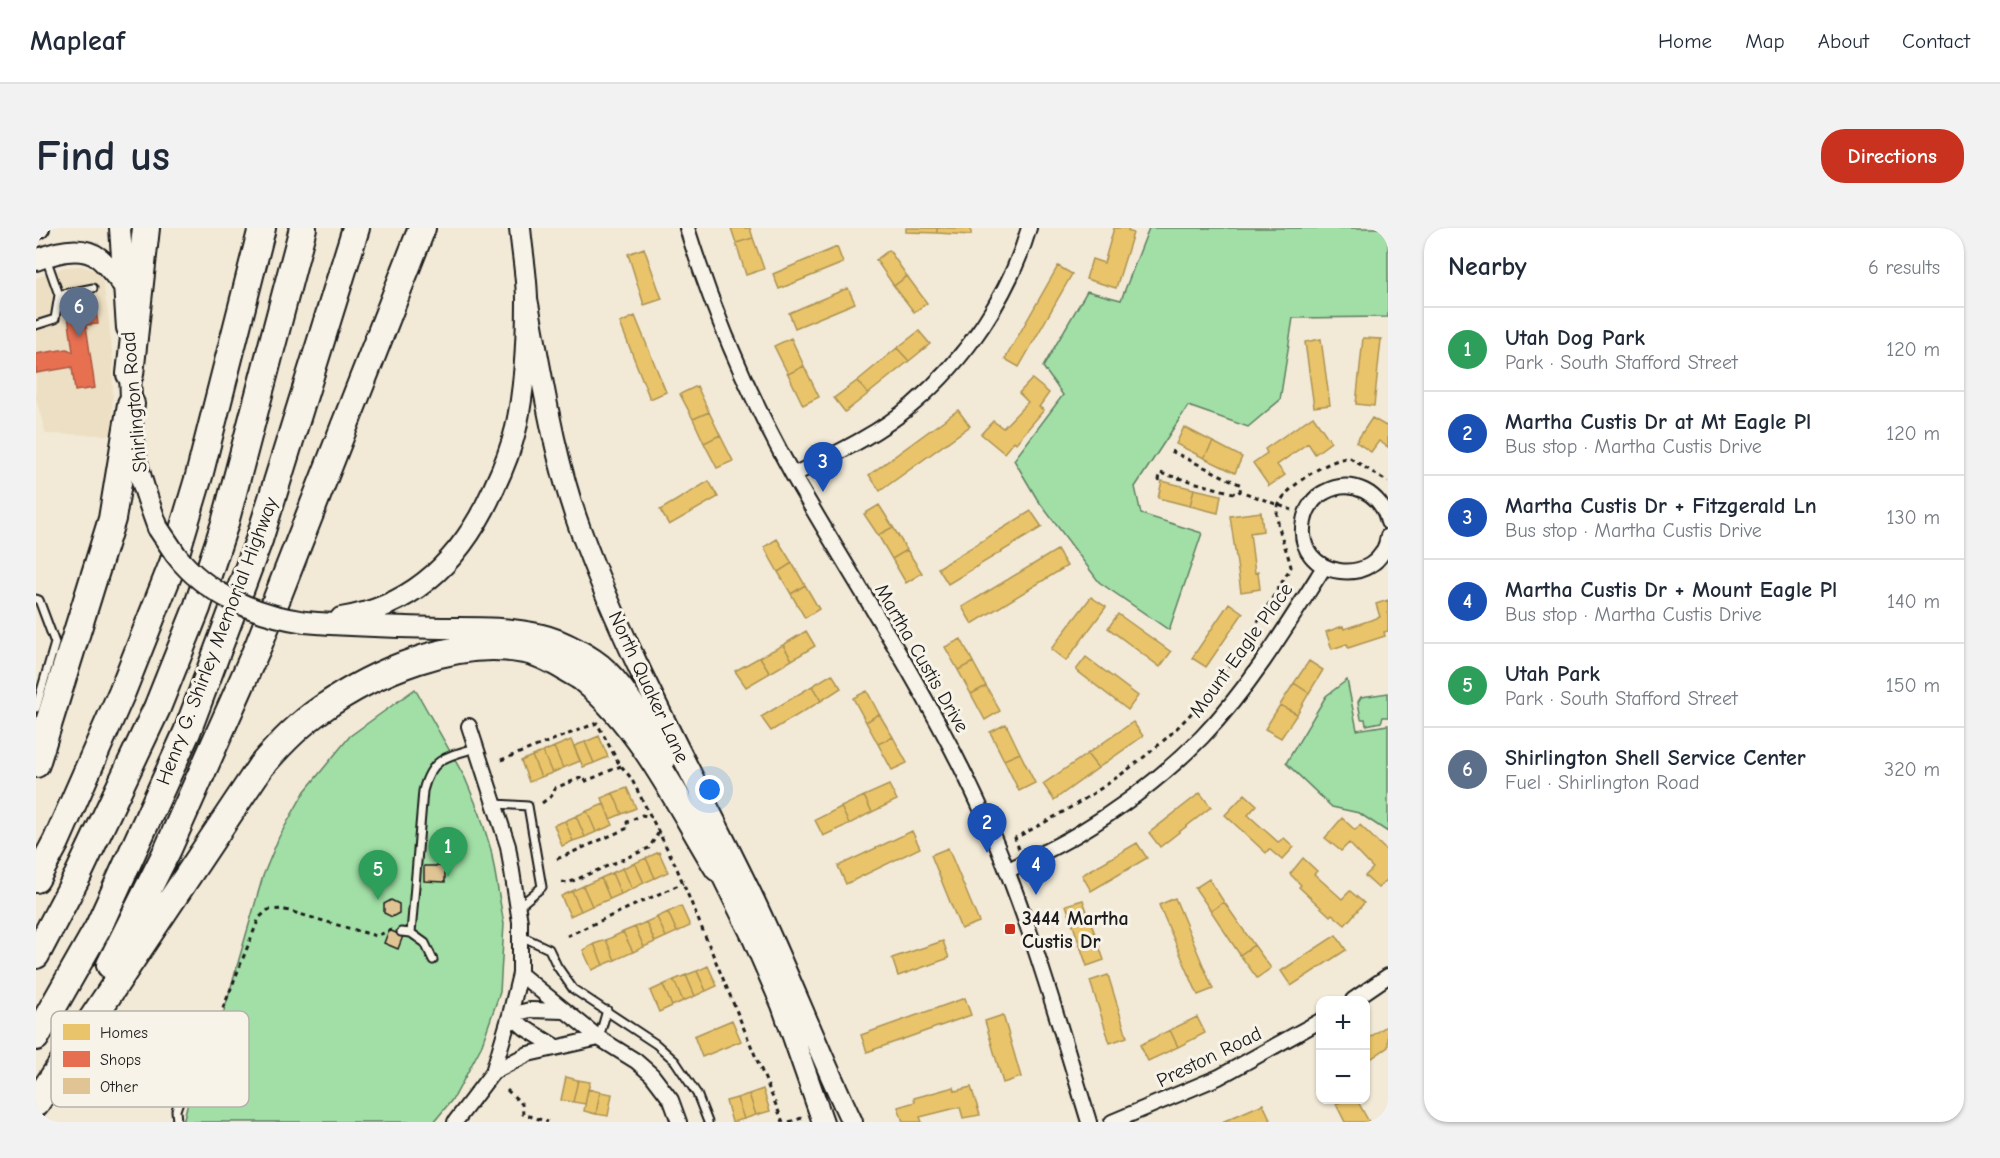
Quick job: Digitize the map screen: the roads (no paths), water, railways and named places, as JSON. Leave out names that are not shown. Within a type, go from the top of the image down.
[{"type":"highway","points":[[130,374],[146,228]]},
{"type":"highway","points":[[36,879],[56,842],[122,692],[173,563],[199,476],[261,228]]},
{"type":"highway","points":[[36,955],[78,875],[157,708],[197,608],[225,523],[303,228]]},
{"type":"highway","name":"Henry G. Shirley Memorial Highway","points":[[36,1037],[98,928],[187,732],[259,540],[356,228]]},
{"type":"highway","points":[[85,1011],[168,849],[259,645],[422,228]]},
{"type":"highway","points":[[36,764],[112,519],[131,404]]},
{"type":"highway","points":[[97,1011],[261,766],[289,734],[319,710],[352,689],[397,667],[438,653],[485,648],[525,650],[556,663],[584,679],[615,709],[646,750],[718,868]]},
{"type":"highway","points":[[36,1103],[51,1075]]},
{"type":"highway","points":[[36,1103],[51,1081]]},
{"type":"main road","name":"Shirlington Road","points":[[120,228],[136,459],[143,489],[158,528],[177,556],[216,591],[251,609],[305,622],[350,617],[389,605],[423,585],[463,544],[486,505],[506,460],[516,429],[523,381],[528,299],[520,228]]},
{"type":"main road","points":[[41,258],[65,251],[83,250],[99,258],[124,286]]},
{"type":"main road","name":"North Quaker Lane","points":[[528,299],[560,467],[580,528],[642,674],[757,907],[852,1122]]},
{"type":"main road","name":"North Quaker Lane","points":[[305,622],[350,626],[500,628],[544,635],[584,653],[605,668],[629,695],[650,730],[752,936],[782,1005],[823,1122]]},
{"type":"street","name":"Martha Custis Drive","points":[[687,228],[714,307],[737,363],[793,476],[907,665],[965,774],[1029,927],[1089,1122]]},
{"type":"street","points":[[793,476],[856,443],[910,407],[939,380],[988,317],[1003,292],[1021,254],[1029,228]]},
{"type":"street","points":[[1388,522],[1386,513],[1378,500],[1366,491],[1352,487],[1337,487],[1323,492],[1312,502],[1302,527],[1309,552],[1324,567],[1342,572],[1356,571],[1370,565],[1381,555],[1388,536]]},
{"type":"street","name":"Mount Eagle Place","points":[[1007,871],[1075,836],[1125,803],[1168,769],[1201,738],[1220,717],[1280,637],[1324,567]]},
{"type":"street","points":[[455,1122],[493,1072],[520,974],[521,936],[508,846],[469,726]]},
{"type":"street","points":[[520,974],[598,1038],[636,1060],[652,1075],[670,1100],[679,1122]]},
{"type":"street","points":[[1359,996],[1388,976]]},
{"type":"street","points":[[510,1015],[530,1010],[564,1011]]},
{"type":"street","points":[[510,1015],[525,1028],[556,1047]]},
{"type":"street","name":"Preston Road","points":[[1112,1122],[1219,1077],[1316,1023]]},
{"type":"street","points":[[493,1072],[528,1054],[598,1038]]},
{"type":"lane","points":[[36,325],[55,319],[59,295],[41,258]]},
{"type":"lane","points":[[59,295],[93,288]]},
{"type":"lane","points":[[36,708],[55,643],[38,600]]},
{"type":"lane","points":[[411,933],[426,780],[429,772],[441,760],[476,748]]},
{"type":"lane","points":[[495,804],[528,806],[542,887],[518,907]]},
{"type":"lane","points":[[401,932],[411,933],[425,943],[433,960]]},
{"type":"lane","points":[[521,936],[549,949],[557,966],[573,989],[656,1044],[675,1061],[697,1094],[708,1122]]},
{"type":"lane","points":[[598,1038],[607,1010]]},
{"type":"lane","points":[[177,1107],[177,1122]]},
{"type":"place","name":"Shirlington Shell Service Center","points":[[79,337]]},
{"type":"place","name":"Martha Custis Dr + Fitzgerald Ln","points":[[823,492]]},
{"type":"place","name":"Martha Custis Dr at Mt Eagle Pl","points":[[987,853]]},
{"type":"place","name":"Utah Dog Park","points":[[448,877]]},
{"type":"place","name":"Martha Custis Dr + Mount Eagle Pl","points":[[1036,895]]},
{"type":"place","name":"Utah Park","points":[[378,900]]},
{"type":"place","name":"3444 Martha Custis Dr","points":[[1010,929]]}]
